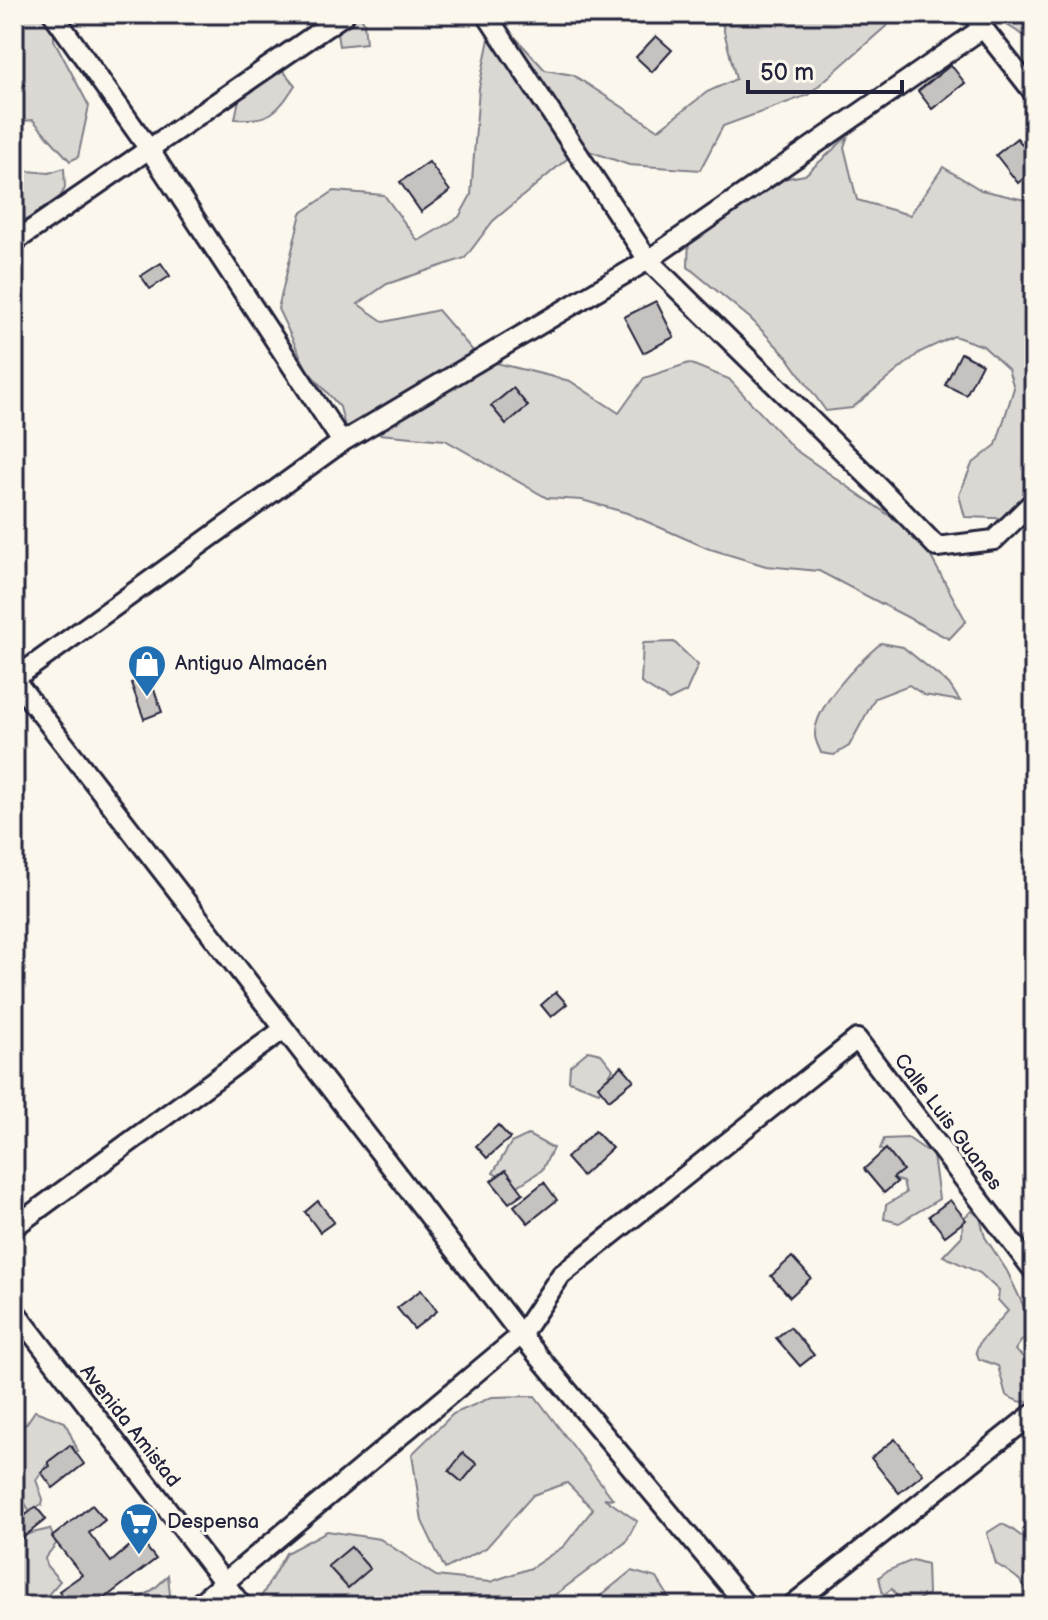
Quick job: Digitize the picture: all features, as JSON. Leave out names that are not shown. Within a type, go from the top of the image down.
[{"type":"street","points":[[53,14],[149,149],[342,442]]},
{"type":"street","points":[[14,242],[345,14]]},
{"type":"street","points":[[486,14],[648,260],[937,547],[994,540],[1034,501]]},
{"type":"street","points":[[747,1606],[521,1335],[14,679],[342,442],[648,260],[977,21],[1034,93]]},
{"type":"street","points":[[14,1227],[284,1029]]},
{"type":"street","name":"Calle Luis Guanes","points":[[521,1335],[561,1275],[857,1039],[1034,1271]]},
{"type":"street","name":"Avenida Amistad","points":[[14,1310],[242,1606]]},
{"type":"street","points":[[196,1606],[521,1335]]},
{"type":"street","points":[[791,1606],[1034,1413]]},
{"type":"shaded area","points":[[14,14],[54,14],[54,40],[89,106],[78,157],[70,161],[33,120],[24,121],[14,130]]},
{"type":"shaded area","points":[[349,14],[360,14],[366,43],[339,46],[336,28]]},
{"type":"shaded area","points":[[494,14],[545,70],[573,75],[658,130],[707,92],[736,79],[722,23],[690,14],[900,14],[808,95],[723,126],[700,170],[629,165],[580,148],[493,221],[465,258],[387,284],[358,304],[384,322],[438,310],[480,359],[570,381],[619,413],[644,378],[689,363],[729,379],[794,449],[920,537],[966,621],[949,639],[819,571],[766,566],[707,548],[627,513],[582,500],[547,498],[445,440],[346,431],[340,407],[307,370],[278,309],[301,213],[334,191],[384,195],[418,241],[459,217],[471,195],[479,88]]},
{"type":"shaded area","points":[[566,14],[627,14],[594,27]]},
{"type":"shaded area","points":[[1007,14],[1034,14],[1034,42],[1004,23]]},
{"type":"shaded area","points":[[280,67],[295,85],[277,109],[265,117],[235,119],[240,94]]},
{"type":"shaded area","points":[[848,136],[844,147],[857,200],[910,215],[943,167],[981,190],[1034,202],[1034,515],[1020,519],[965,517],[959,495],[972,464],[996,445],[1014,388],[1008,369],[983,346],[954,336],[920,352],[852,408],[826,411],[788,358],[751,319],[688,267],[689,234],[771,181],[805,175]]},
{"type":"shaded area","points":[[64,168],[65,188],[58,201],[14,228],[18,170],[49,173]]},
{"type":"shaded area","points":[[674,642],[698,665],[686,692],[669,700],[641,683],[643,643]]},
{"type":"shaded area","points":[[881,643],[903,647],[949,684],[960,701],[924,695],[909,685],[875,698],[849,746],[834,755],[821,753],[815,735],[822,711],[840,685]]},
{"type":"shaded area","points":[[588,1051],[601,1054],[613,1069],[599,1092],[569,1081],[570,1066]]},
{"type":"shaded area","points":[[528,1135],[553,1148],[542,1170],[516,1187],[493,1173],[511,1143]]},
{"type":"shaded area","points":[[908,1138],[933,1155],[939,1199],[899,1223],[884,1219],[886,1205],[906,1193],[903,1182],[894,1179],[897,1167],[889,1154],[880,1149],[884,1139]]},
{"type":"shaded area","points":[[972,1211],[979,1214],[985,1237],[1007,1271],[1024,1307],[1034,1311],[1034,1333],[1022,1340],[1015,1350],[1034,1366],[1034,1400],[1019,1401],[1006,1395],[998,1366],[979,1359],[976,1351],[980,1342],[1008,1311],[998,1300],[999,1291],[980,1273],[943,1256],[962,1236],[963,1218]]},
{"type":"shaded area","points":[[535,1396],[613,1499],[604,1498],[637,1521],[626,1542],[540,1606],[265,1606],[261,1597],[286,1553],[327,1531],[380,1539],[436,1576],[490,1582],[531,1568],[564,1546],[593,1509],[567,1483],[533,1495],[486,1548],[445,1569],[422,1521],[412,1454],[453,1414],[492,1397]]},
{"type":"shaded area","points":[[35,1411],[65,1422],[78,1451],[51,1459],[36,1480],[42,1505],[29,1510],[14,1485],[14,1433],[26,1424]]},
{"type":"shaded area","points":[[1001,1524],[1034,1542],[1034,1606],[1030,1606],[1028,1592],[1020,1580],[996,1564],[987,1533]]},
{"type":"shaded area","points":[[50,1529],[56,1544],[45,1558],[46,1565],[60,1581],[41,1603],[17,1598],[14,1594],[14,1537]]},
{"type":"shaded area","points":[[913,1560],[927,1564],[928,1594],[914,1602],[898,1598],[892,1589],[883,1595],[879,1577]]},
{"type":"shaded area","points":[[631,1571],[657,1578],[672,1602],[670,1606],[588,1606]]},
{"type":"shaded area","points":[[168,1575],[170,1595],[150,1606],[111,1606],[142,1596]]},
{"type":"building","points":[[656,36],[672,50],[652,72],[636,57]]},
{"type":"building","points":[[951,65],[965,83],[932,109],[918,91]]},
{"type":"building","points":[[1017,138],[1034,159],[1034,170],[1018,183],[996,155]]},
{"type":"building","points":[[429,162],[450,191],[421,212],[400,182]]},
{"type":"building","points":[[161,263],[170,276],[150,289],[141,276]]},
{"type":"building","points":[[656,301],[674,337],[643,353],[624,317]]},
{"type":"building","points":[[961,353],[982,364],[966,395],[945,385]]},
{"type":"building","points":[[513,388],[528,406],[506,424],[491,406]]},
{"type":"building","name":"Antiguo Almacén","points":[[149,676],[162,712],[144,719],[131,683]]},
{"type":"building","points":[[556,992],[567,1004],[551,1017],[541,1005]]},
{"type":"building","points":[[622,1066],[634,1080],[609,1100],[598,1086]]},
{"type":"building","points":[[498,1125],[510,1138],[487,1158],[476,1146]]},
{"type":"building","points":[[595,1131],[612,1148],[582,1176],[566,1158]]},
{"type":"building","points":[[886,1149],[903,1170],[893,1178],[897,1182],[884,1193],[864,1169]]},
{"type":"building","points":[[506,1170],[523,1193],[509,1203],[491,1181]]},
{"type":"building","points":[[544,1182],[557,1200],[528,1223],[514,1206]]},
{"type":"building","points":[[950,1200],[966,1220],[945,1236],[929,1216]]},
{"type":"building","points":[[318,1201],[334,1222],[320,1232],[305,1212]]},
{"type":"building","points":[[792,1257],[811,1278],[790,1297],[771,1276]]},
{"type":"building","points":[[421,1290],[437,1311],[414,1329],[397,1308]]},
{"type":"building","points":[[790,1327],[814,1355],[800,1366],[776,1338]]},
{"type":"building","points":[[895,1439],[923,1474],[899,1493],[871,1458]]},
{"type":"building","points":[[70,1445],[84,1464],[53,1488],[41,1472],[50,1466],[48,1462]]},
{"type":"building","points":[[463,1453],[477,1464],[462,1482],[449,1471]]},
{"type":"building","points":[[92,1505],[105,1520],[89,1533],[111,1562],[139,1538],[156,1559],[101,1601],[91,1606],[71,1606],[59,1591],[82,1575],[52,1537]]},
{"type":"building","points":[[36,1507],[46,1519],[14,1545],[14,1524]]},
{"type":"building","points":[[351,1547],[370,1569],[348,1588],[328,1566]]},
{"type":"place","name":"Antiguo Almacén","points":[[147,698]]},
{"type":"place","name":"Despensa","points":[[139,1556]]}]
